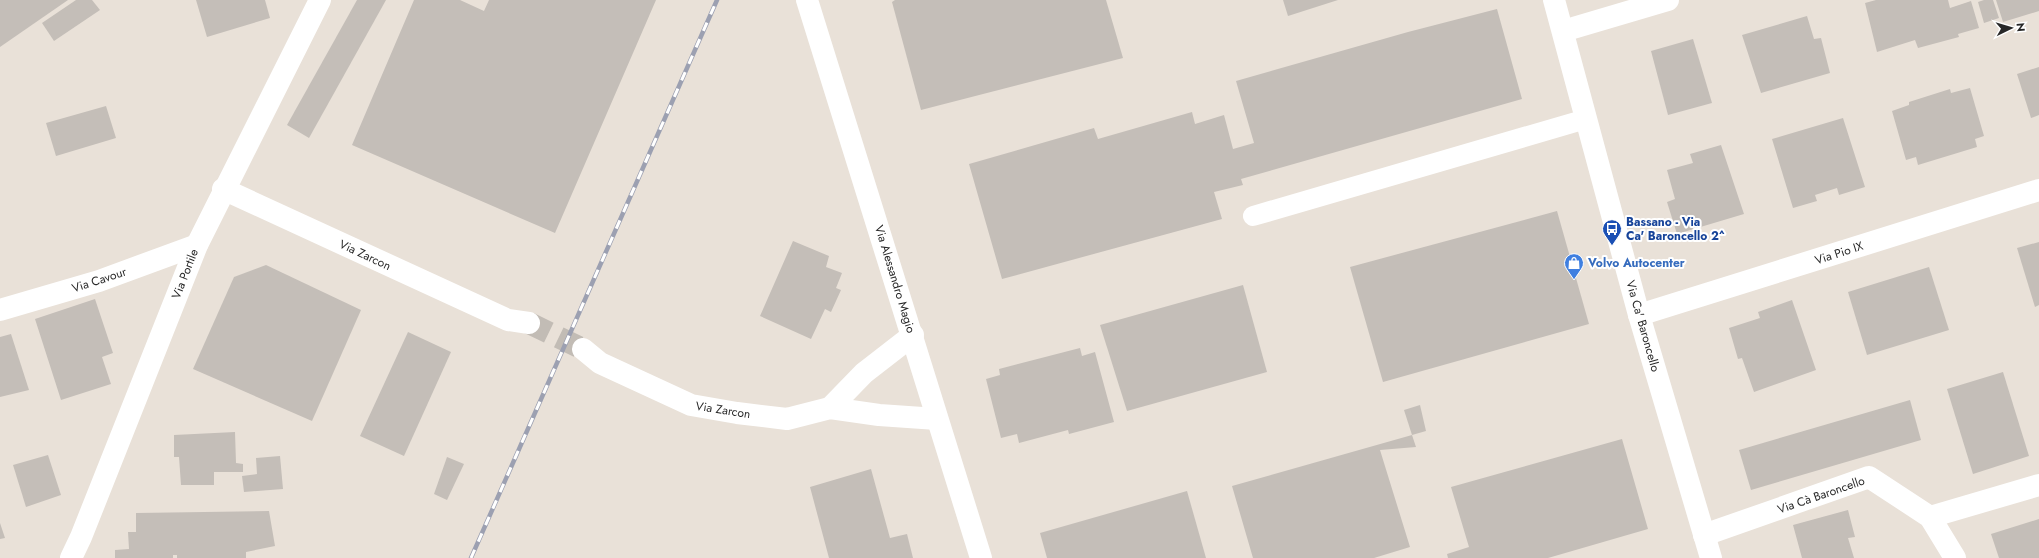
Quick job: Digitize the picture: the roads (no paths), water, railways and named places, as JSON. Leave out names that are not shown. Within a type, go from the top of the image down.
[{"type":"street","name":"Via Portile","points":[[71,558],[82,537],[196,245],[320,0]]},
{"type":"street","name":"Via Alessandro Magio","points":[[807,0],[913,335],[937,419],[981,558]]},
{"type":"street","name":"Via Ca' Baroncello","points":[[1554,0],[1639,315],[1711,558]]},
{"type":"street","points":[[1563,31],[1668,0]]},
{"type":"street","name":"Via Zarcon","points":[[223,189],[526,329]]},
{"type":"street","name":"Via Pio IX","points":[[1639,315],[2039,190]]},
{"type":"street","name":"Via Cavour","points":[[0,310],[99,281],[196,245]]},
{"type":"street","points":[[830,408],[864,373],[913,335]]},
{"type":"street","name":"Via Zarcon","points":[[580,355],[691,405],[737,413],[787,419],[830,408]]},
{"type":"street","points":[[830,408],[879,415],[937,419]]},
{"type":"street","name":"Via Cà Baroncello","points":[[1704,535],[1869,477],[1930,517],[1955,558]]},
{"type":"street","points":[[1930,517],[2039,485]]},
{"type":"lane","points":[[1253,216],[1586,119]]},
{"type":"tunnel","points":[[529,323],[583,349]]},
{"type":"railway","points":[[471,558],[717,0]]},
{"type":"place","name":"Bassano - Via Ca' Baroncello 2^","points":[[1612,246]]},
{"type":"place","name":"Volvo Autocenter","points":[[1574,280]]}]
